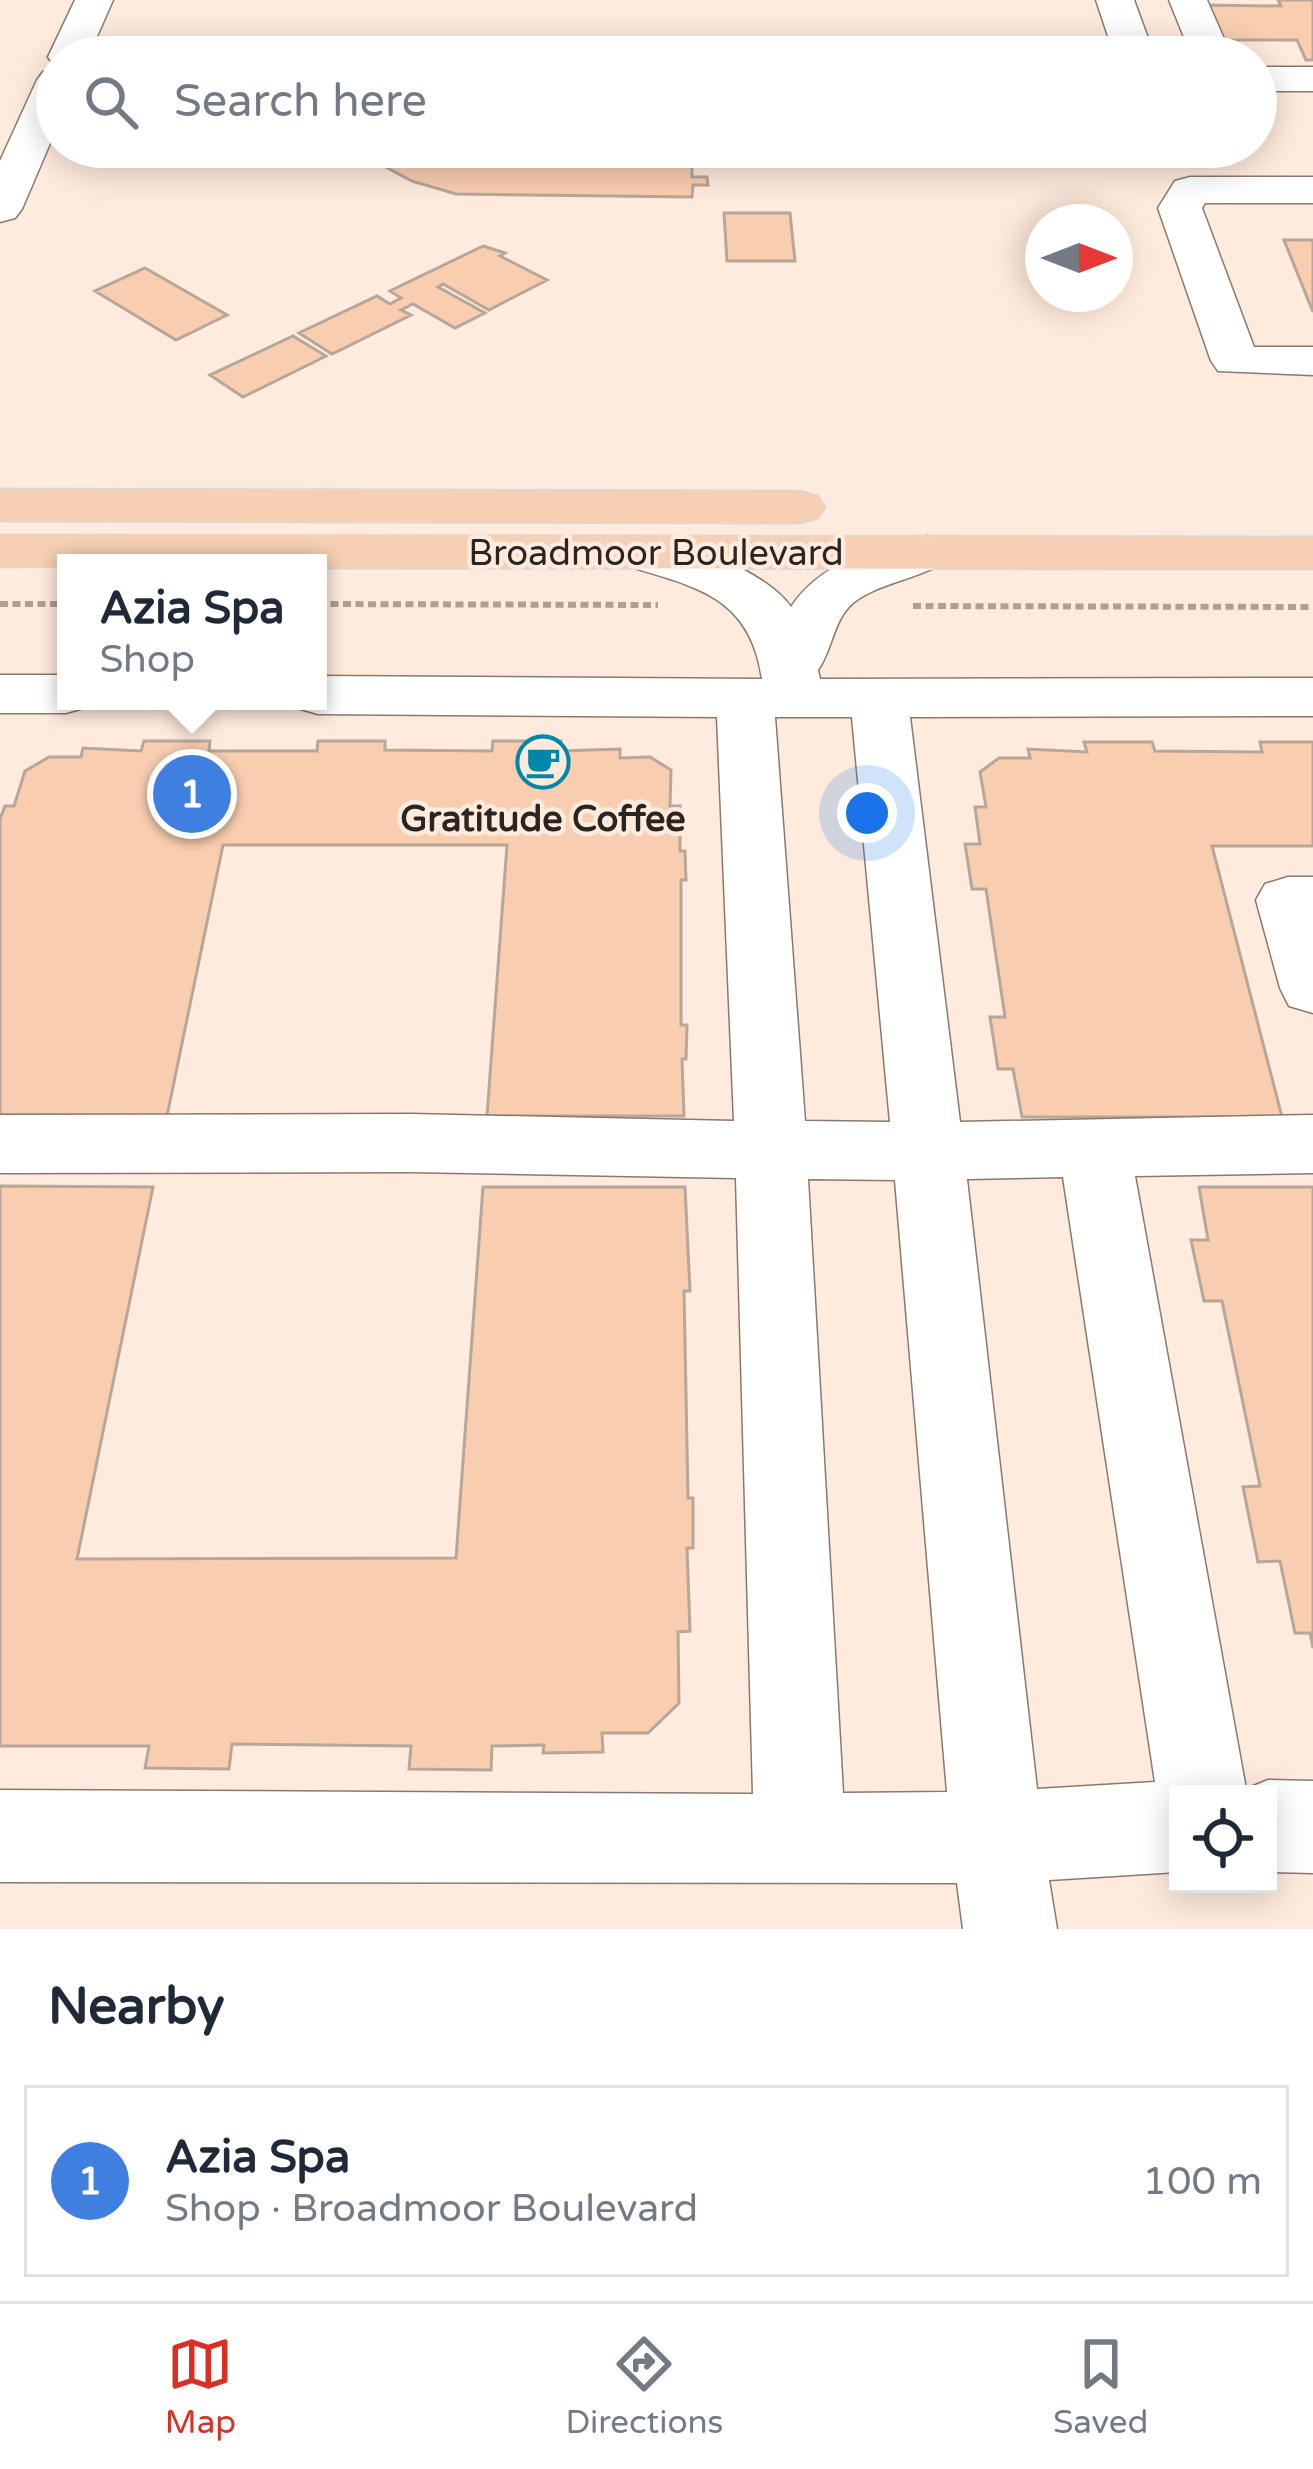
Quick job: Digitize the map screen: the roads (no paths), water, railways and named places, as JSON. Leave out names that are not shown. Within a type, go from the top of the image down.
[{"type":"main road","name":"Broadmoor Boulevard","points":[[0,505],[1313,508]]},
{"type":"main road","name":"Broadmoor Boulevard","points":[[0,551],[57,573]]},
{"type":"main road","name":"Broadmoor Boulevard","points":[[327,567],[643,553],[1313,553]]},
{"type":"main road","points":[[0,572],[57,577]]},
{"type":"street","points":[[73,36],[94,0]]},
{"type":"street","points":[[1114,0],[1127,36]]},
{"type":"street","points":[[1188,0],[1203,36]]},
{"type":"street","points":[[1277,79],[1313,79]]},
{"type":"street","points":[[0,209],[36,112]]},
{"type":"street","points":[[1313,190],[1190,190],[1180,208],[1235,361],[1313,361]]},
{"type":"street","points":[[777,687],[806,650],[809,624],[830,593],[851,578],[928,552]]},
{"type":"street","points":[[643,553],[759,597],[773,619],[777,687],[771,1150],[800,1840]]},
{"type":"street","points":[[327,695],[777,687],[879,698],[1313,698]]},
{"type":"street","points":[[0,694],[57,694]]},
{"type":"street","points":[[879,698],[1010,1929]]},
{"type":"street","points":[[1313,899],[1288,899],[1313,988]]},
{"type":"street","points":[[0,1144],[411,1143],[928,1151],[1313,1144]]},
{"type":"street","points":[[1095,1150],[1201,1785]]},
{"type":"street","points":[[1277,1826],[1313,1827]]},
{"type":"street","points":[[0,1836],[800,1840],[997,1837],[1169,1827]]},
{"type":"place","name":"Gratitude Coffee","points":[[543,762]]},
{"type":"place","name":"Azia Spa","points":[[192,794]]}]
